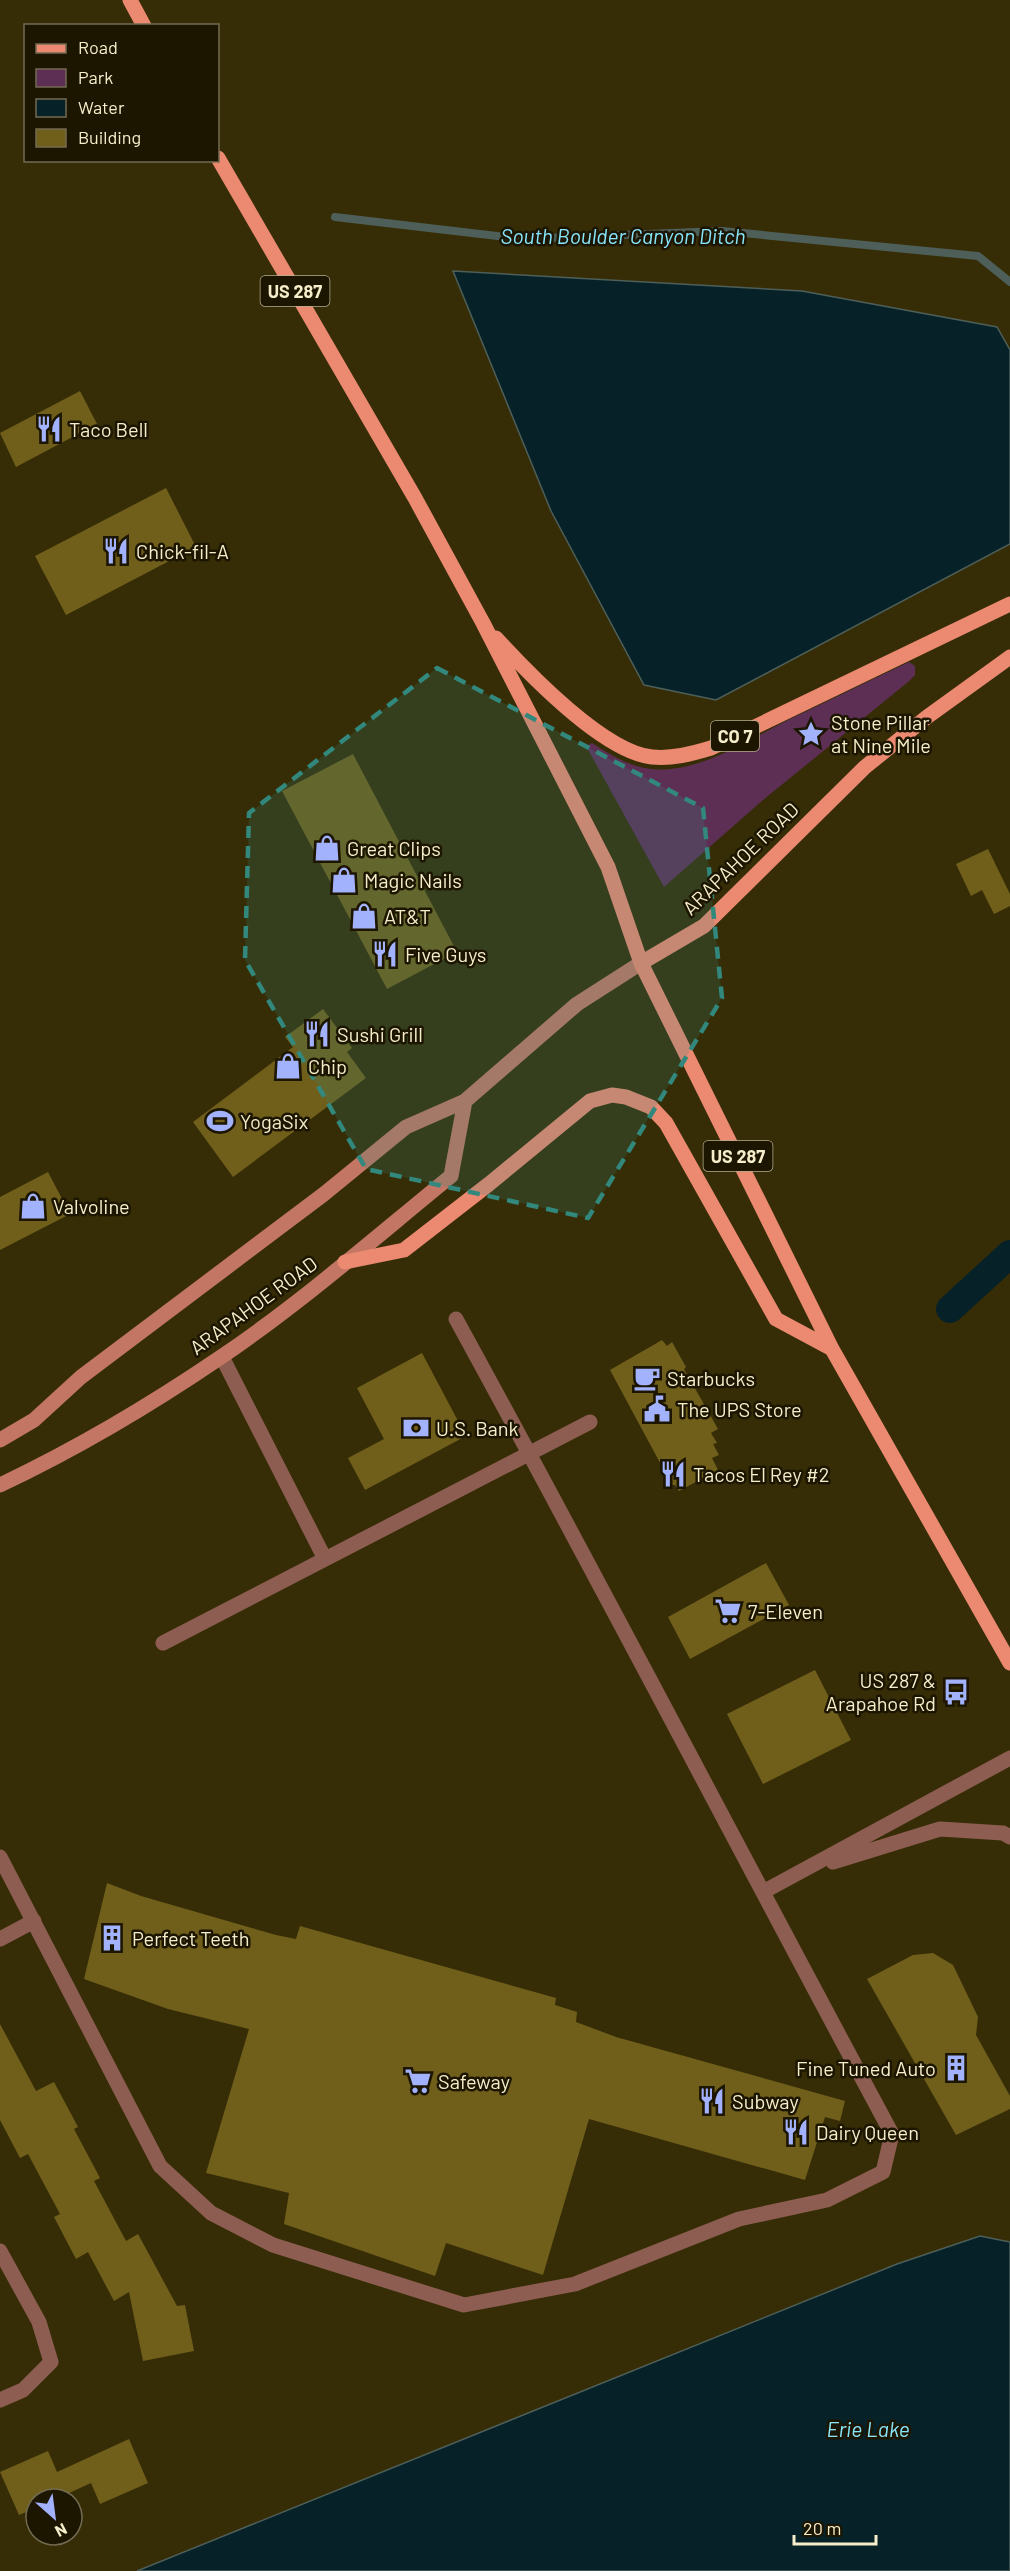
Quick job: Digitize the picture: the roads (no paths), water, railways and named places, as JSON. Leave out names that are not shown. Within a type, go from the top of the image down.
[{"type":"main road","points":[[130,0],[143,24]]},
{"type":"main road","name":"US 287","points":[[219,160],[415,498],[483,623],[608,867],[641,963],[832,1349],[1010,1663]]},
{"type":"main road","name":"CO 7","points":[[483,623],[520,664],[612,743],[650,757],[670,758],[711,748],[1010,604]]},
{"type":"main road","name":"ARAPAHOE ROAD","points":[[0,1440],[34,1420],[81,1377],[324,1194],[406,1127],[465,1101],[578,1004],[704,926],[865,767],[927,717],[1010,657]]},
{"type":"main road","points":[[345,1262],[404,1250],[590,1101],[619,1095],[651,1107],[666,1123],[776,1319],[832,1349]]},
{"type":"main road","name":"ARAPAHOE ROAD","points":[[0,1485],[115,1422],[222,1357],[451,1176],[465,1101]]},
{"type":"street","points":[[0,1857],[160,2166],[211,2213],[273,2245],[464,2305],[575,2284],[739,2219],[827,2200],[882,2172],[892,2134],[639,1655],[456,1319]]},
{"type":"street","points":[[222,1357],[325,1559]]},
{"type":"street","points":[[163,1643],[590,1422]]},
{"type":"street","points":[[763,1892],[1010,1758]]},
{"type":"street","points":[[804,1870],[940,1829],[1003,1833],[1010,1837]]},
{"type":"street","points":[[0,1939],[34,1921]]},
{"type":"street","points":[[0,2251],[39,2322],[51,2362],[23,2390],[0,2400]]},
{"type":"water","points":[[453,271],[802,291],[997,327],[1010,350],[1010,544],[716,700],[644,685],[551,511]]},
{"type":"water","name":"Erie Lake","points":[[980,2236],[1010,2242],[1010,2571],[137,2571],[897,2264]]},
{"type":"waterway","name":"South Boulder Canyon Ditch","points":[[335,217],[522,239],[722,231],[978,256],[1010,282]]},
{"type":"waterway","name":"South Boulder Canyon Ditch","points":[[950,1309],[1010,1254]]},
{"type":"place","name":"Taco Bell","points":[[49,429]]},
{"type":"place","name":"Chick-fil-A","points":[[116,551]]},
{"type":"place","name":"Stone Pillar at Nine Mile","points":[[811,734]]},
{"type":"place","name":"Great Clips","points":[[327,848]]},
{"type":"place","name":"Magic Nails","points":[[344,880]]},
{"type":"place","name":"AT&T","points":[[364,916]]},
{"type":"place","name":"Five Guys","points":[[385,954]]},
{"type":"place","name":"Sushi Grill","points":[[317,1034]]},
{"type":"place","name":"Chip","points":[[288,1066]]},
{"type":"place","name":"YogaSix","points":[[220,1121]]},
{"type":"place","name":"Valvoline","points":[[33,1206]]},
{"type":"place","name":"Starbucks","points":[[647,1378]]},
{"type":"place","name":"The UPS Store","points":[[657,1409]]},
{"type":"place","name":"U.S. Bank","points":[[416,1428]]},
{"type":"place","name":"Tacos El Rey #2","points":[[673,1474]]},
{"type":"place","name":"7-Eleven","points":[[728,1611]]},
{"type":"place","name":"US 287 & Arapahoe Rd","points":[[956,1692]]},
{"type":"place","name":"Perfect Teeth","points":[[112,1938]]},
{"type":"place","name":"Fine Tuned Auto","points":[[956,2068]]},
{"type":"place","name":"Safeway","points":[[418,2081]]},
{"type":"place","name":"Subway","points":[[712,2101]]},
{"type":"place","name":"Dairy Queen","points":[[796,2132]]}]
